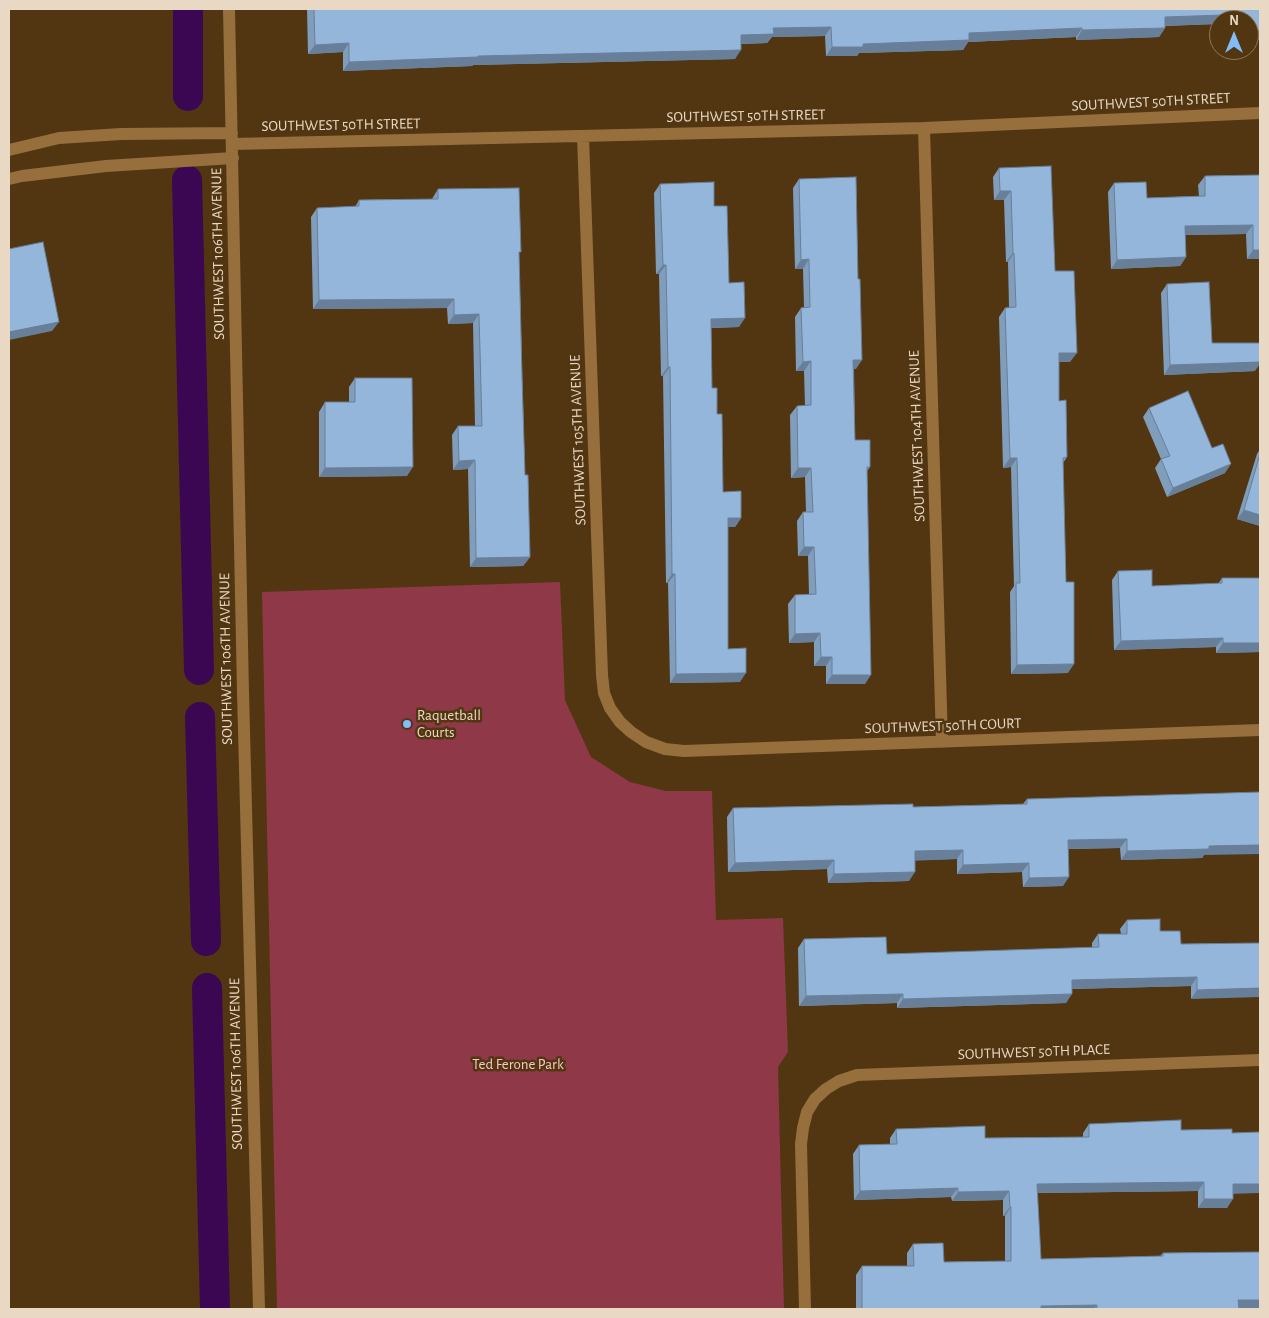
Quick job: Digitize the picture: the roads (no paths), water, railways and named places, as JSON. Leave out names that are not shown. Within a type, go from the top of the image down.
[{"type":"street","name":"SOUTHWEST 106TH AVENUE","points":[[229,9],[243,692],[259,1309]]},
{"type":"street","name":"SOUTHWEST 50TH STREET","points":[[9,150],[59,138],[121,134],[233,138],[583,136],[924,128],[1260,113]]},
{"type":"street","name":"SOUTHWEST 104TH AVENUE","points":[[924,128],[942,742]]},
{"type":"street","name":"SOUTHWEST 105TH AVENUE","points":[[583,136],[602,675],[604,693],[610,708],[620,722],[631,732]]},
{"type":"street","points":[[9,179],[106,166],[233,158]]},
{"type":"street","name":"SOUTHWEST 50TH COURT","points":[[631,732],[646,742],[665,749],[684,751],[1260,730]]},
{"type":"street","name":"SOUTHWEST 50TH PLACE","points":[[805,1309],[801,1144],[803,1128],[807,1112],[815,1099],[839,1080],[857,1075],[1260,1060]]},
{"type":"waterway","points":[[188,9],[188,96]]},
{"type":"waterway","points":[[187,180],[199,670]]},
{"type":"waterway","points":[[200,717],[206,941]]},
{"type":"waterway","points":[[207,988],[215,1309]]},
{"type":"place","name":"Raquetball Courts","points":[[407,724]]},
{"type":"park label","name":"Ted Ferone Park","points":[[518,1064]]}]
